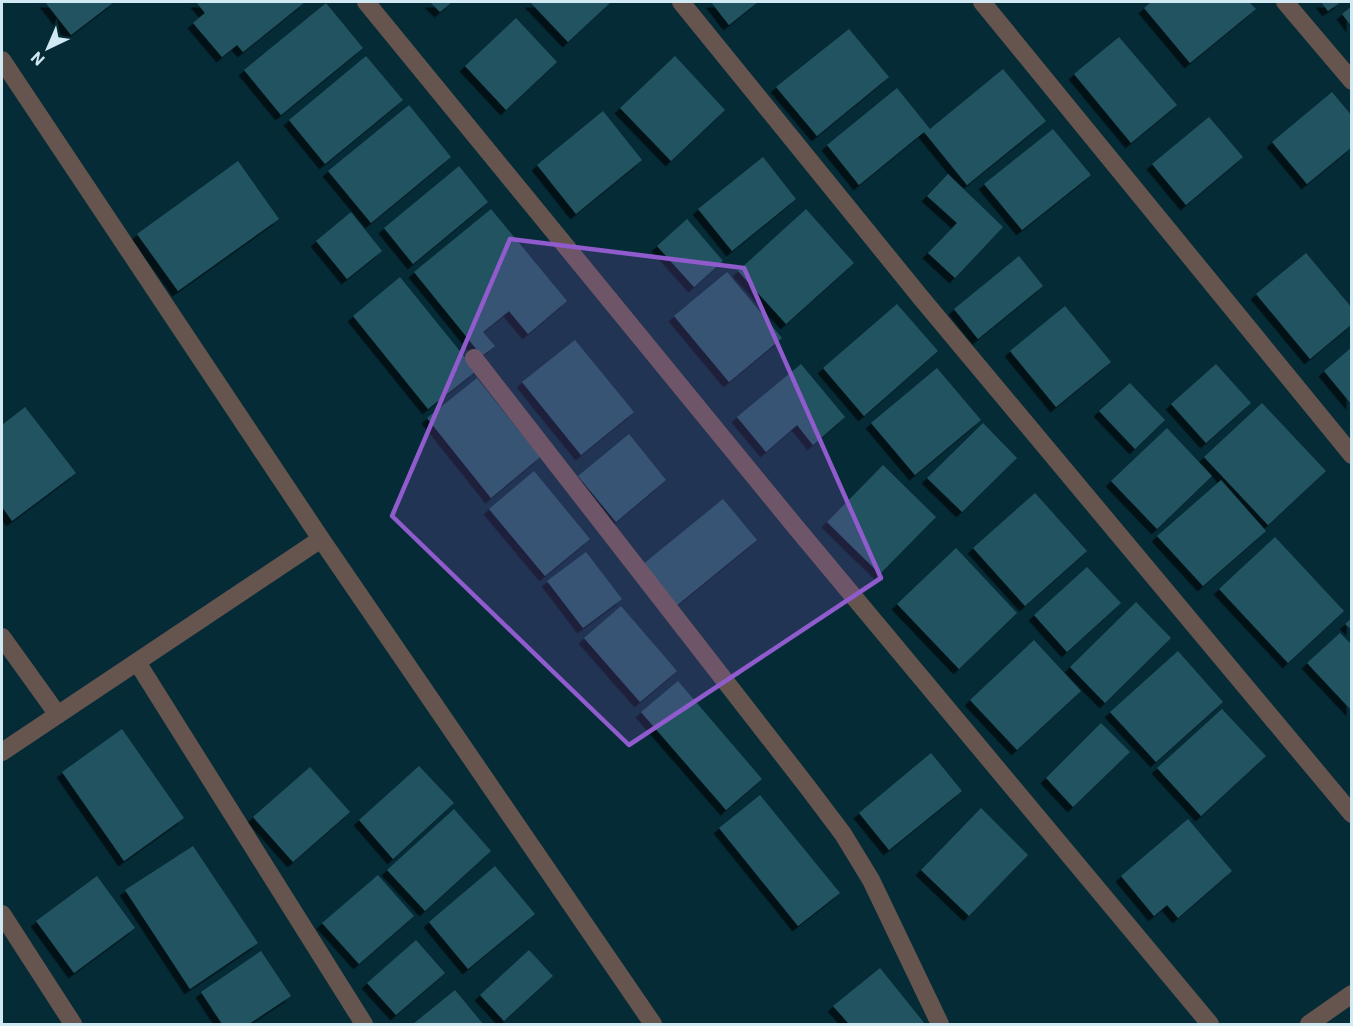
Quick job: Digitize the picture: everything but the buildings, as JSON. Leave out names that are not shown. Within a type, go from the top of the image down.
[{"type":"street","points":[[366,2],[801,534],[1210,1024]]},
{"type":"street","points":[[681,2],[922,299],[1352,814]]},
{"type":"street","points":[[982,2],[1352,455]]},
{"type":"street","points":[[1285,2],[1352,81]]},
{"type":"street","points":[[2,60],[321,539],[652,1024]]},
{"type":"street","points":[[474,358],[843,834],[871,880],[940,1024]]},
{"type":"street","points":[[2,752],[321,539]]},
{"type":"street","points":[[2,637],[58,715]]},
{"type":"street","points":[[137,662],[364,1024]]},
{"type":"street","points":[[2,915],[68,1023]]},
{"type":"street","points":[[1309,1024],[1352,994]]},
{"type":"highlighted area","points":[[510,239],[744,268],[881,578],[629,745],[392,516]]}]
